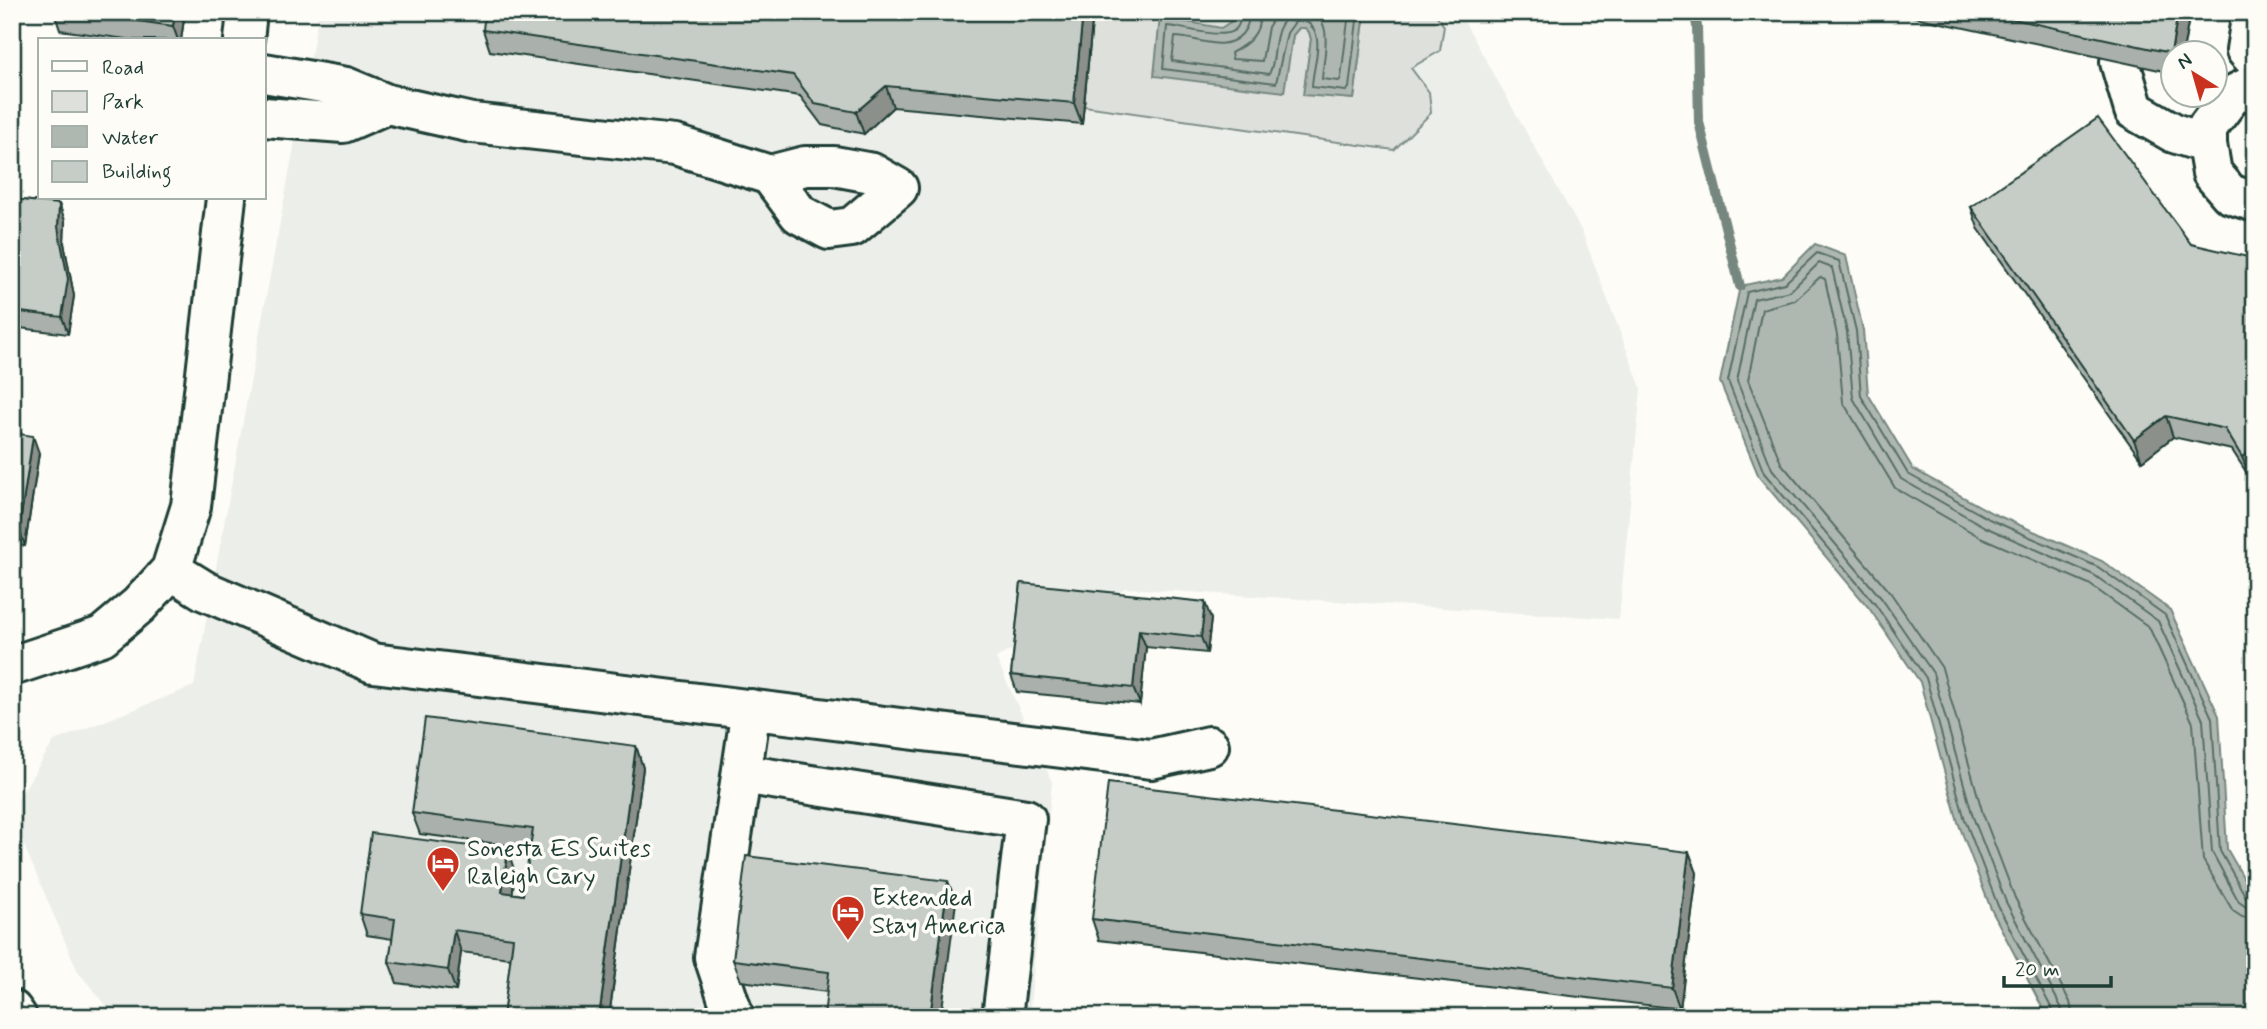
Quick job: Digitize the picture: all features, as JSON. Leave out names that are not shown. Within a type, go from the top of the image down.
[{"type":"street","points":[[244,38],[247,12]]},
{"type":"street","points":[[2252,12],[2246,50],[2255,60]]},
{"type":"street","points":[[2120,62],[2134,110],[2174,133],[2207,144]]},
{"type":"street","points":[[266,72],[346,87],[387,104],[472,123],[675,145],[770,175]]},
{"type":"street","points":[[2255,84],[2231,96],[2207,128],[2212,173],[2230,194],[2255,202]]},
{"type":"street","points":[[266,117],[343,123],[387,104]]},
{"type":"street","points":[[12,666],[102,636],[139,605],[171,570],[191,506],[226,200]]},
{"type":"street","points":[[171,570],[205,591],[373,663],[1152,759],[1209,746]]},
{"type":"street","points":[[734,1017],[714,957],[751,709]]},
{"type":"street","points":[[742,774],[1026,819],[1002,1017]]},
{"type":"street","points":[[12,1010],[17,1017]]},
{"type":"shaded area","points":[[319,12],[1459,12],[1582,232],[1641,388],[1619,619],[1125,588],[996,658],[1052,782],[1029,1017],[116,1017],[78,972],[12,817],[12,809],[54,741],[194,686]]},
{"type":"green space","points":[[1093,12],[1232,12],[1233,19],[1230,24],[1221,29],[1160,17],[1283,92],[1293,35],[1299,28],[1305,28],[1311,39],[1304,94],[1354,99],[1365,12],[1434,12],[1444,26],[1440,51],[1411,68],[1429,92],[1431,113],[1394,150],[1084,106]]},
{"type":"water","points":[[1232,12],[1365,12],[1354,99],[1303,95],[1311,39],[1305,28],[1299,28],[1293,35],[1284,92],[1154,76],[1160,17],[1221,28],[1233,20]]},
{"type":"water","points":[[1815,244],[1846,256],[1863,330],[1868,394],[1913,469],[1992,513],[2102,561],[2170,610],[2219,716],[2227,849],[2255,898],[2255,1017],[2049,1017],[2042,1007],[1991,909],[1958,822],[1920,682],[1869,608],[1759,477],[1720,382],[1740,286],[1782,277]]},
{"type":"building","points":[[77,12],[175,12],[173,26]]},
{"type":"building","points":[[485,12],[1083,12],[1074,103],[886,86],[856,112],[815,104],[793,75],[483,30]]},
{"type":"building","points":[[1981,12],[2178,12],[2174,38],[2158,38],[2158,50]]},
{"type":"building","points":[[2098,118],[2191,244],[2252,258],[2255,256],[2255,448],[2242,457],[2225,429],[2166,416],[2134,440],[1971,207]]},
{"type":"building","points":[[12,199],[59,204],[58,227],[68,279],[62,317],[12,311]]},
{"type":"building","points":[[12,417],[15,418],[13,433],[33,436],[19,529],[12,528]]},
{"type":"building","points":[[1021,583],[1205,602],[1201,637],[1139,630],[1133,688],[1011,675]]},
{"type":"building","name":"Sonesta ES Suites Raleigh Cary","points":[[425,718],[636,746],[599,1017],[503,1017],[513,938],[454,930],[448,970],[389,962],[395,919],[360,914],[371,833],[508,851],[502,892],[523,895],[533,829],[412,813]]},
{"type":"building","points":[[1108,783],[1689,852],[1672,988],[1092,919]]},
{"type":"building","name":"Extended Stay America","points":[[746,856],[948,881],[930,1017],[824,1017],[829,972],[733,960]]},
{"type":"waterway","points":[[1694,12],[1697,26],[1699,122],[1740,286]]},
{"type":"place","name":"Sonesta ES Suites Raleigh Cary","points":[[443,893]]},
{"type":"place","name":"Extended Stay America","points":[[848,942]]}]
